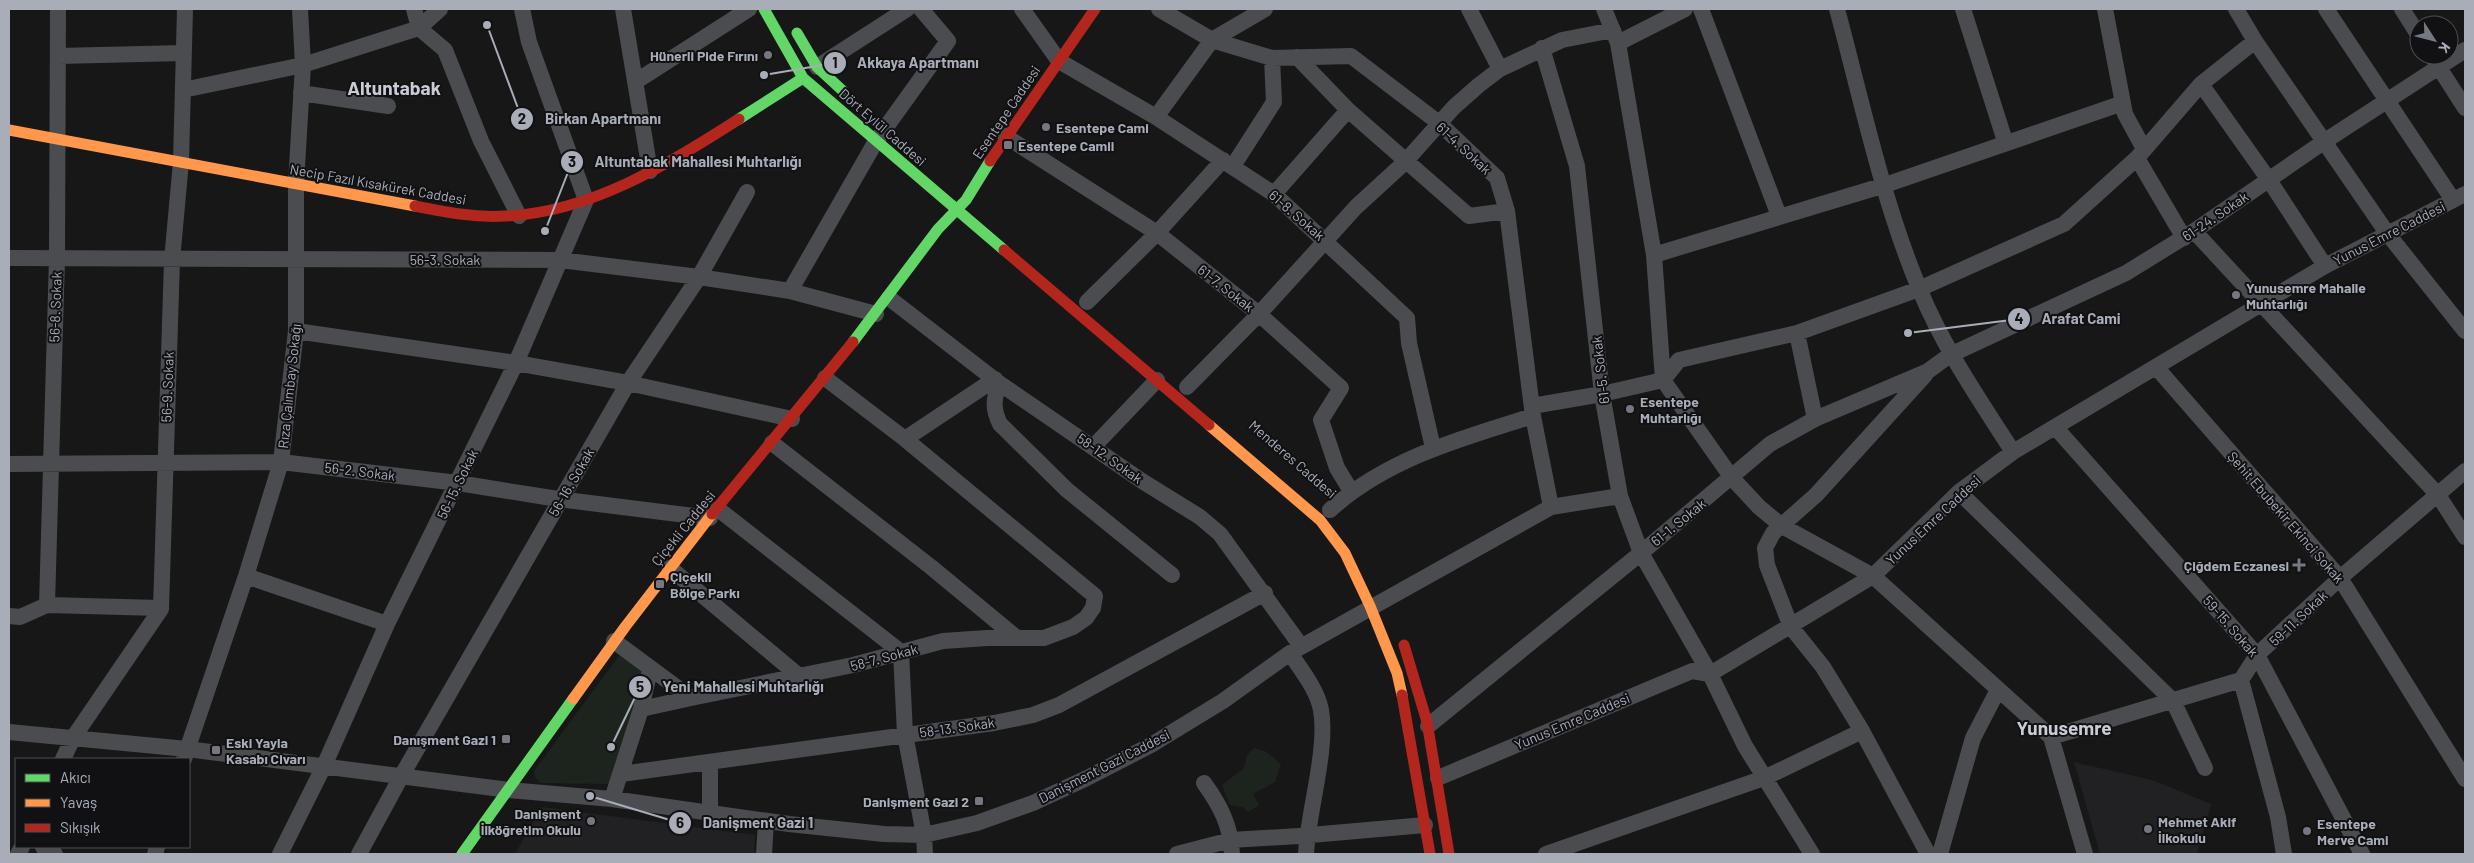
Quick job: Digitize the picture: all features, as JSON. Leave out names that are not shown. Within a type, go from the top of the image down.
[{"type":"street","name":"56-8. Sokak","points":[[47,605],[59,140],[58,9]]},
{"type":"street","name":"56-9. Sokak","points":[[160,608],[172,260],[181,162],[185,9]]},
{"type":"street","name":"Rıza Çalımbay Sokağı","points":[[186,754],[246,576],[281,462],[296,331],[296,184],[303,65],[300,9]]},
{"type":"street","points":[[414,9],[419,28],[445,50],[481,141],[519,216]]},
{"type":"street","points":[[183,90],[303,65],[419,28],[440,9]]},
{"type":"street","points":[[522,9],[529,42],[586,200]]},
{"type":"street","points":[[622,9],[650,171]]},
{"type":"street","points":[[636,82],[749,9]]},
{"type":"street","name":"Dört Eylül Caddesi","points":[[764,9],[803,78],[882,133],[946,201],[958,211]]},
{"type":"street","points":[[818,67],[907,9]]},
{"type":"street","points":[[790,291],[882,133],[948,41],[921,9]]},
{"type":"street","points":[[1022,9],[1059,61]]},
{"type":"street","name":"Esentepe Caddesi","points":[[938,229],[969,203],[1005,136],[1095,9]]},
{"type":"street","name":"61-4. Sokak","points":[[1159,9],[1212,40],[1272,58],[1351,56],[1439,123],[1496,178],[1506,210],[1533,411],[1551,507]]},
{"type":"street","points":[[1156,117],[1212,40],[1265,9]]},
{"type":"street","points":[[1470,9],[1500,69]]},
{"type":"street","points":[[1604,9],[1615,36],[1654,255],[1663,380],[1732,478],[1759,507],[1782,526],[1874,576],[2051,737],[2085,854]]},
{"type":"street","points":[[1188,388],[1259,314],[1325,240],[1407,159],[1454,107],[1500,69],[1562,40],[1615,36],[1686,9]]},
{"type":"street","points":[[1700,9],[1779,216]]},
{"type":"street","points":[[1837,9],[1884,185],[1919,289],[1950,354],[2013,452]]},
{"type":"street","points":[[1963,9],[2005,141]]},
{"type":"street","points":[[2105,9],[2126,114],[2141,153],[2189,234],[2262,302],[2438,495],[2465,537]]},
{"type":"street","points":[[2237,9],[2255,42],[2388,234],[2465,331]]},
{"type":"street","points":[[2326,9],[2388,102],[2459,197]]},
{"type":"street","points":[[2402,9],[2409,20]]},
{"type":"street","name":"Dört Eylül Caddesi","points":[[792,25],[818,67],[851,99]]},
{"type":"street","points":[[1329,510],[1352,490],[1433,448],[1533,411],[1663,380],[1679,360],[1797,333],[1919,289],[2064,224],[2141,153],[2201,84],[2255,42]]},
{"type":"street","name":"61-5. Sokak","points":[[1542,48],[1577,166],[1602,394],[1620,496],[1641,553],[1710,674],[1745,746],[1812,854]]},
{"type":"street","points":[[58,56],[184,53]]},
{"type":"street","points":[[1297,57],[1348,110],[1407,159],[1469,216],[1506,210]]},
{"type":"street","points":[[1087,302],[1228,163],[1274,102],[1272,58]]},
{"type":"street","name":"61-8. Sokak","points":[[1059,61],[1156,117],[1274,194],[1407,318],[1409,344],[1433,448]]},
{"type":"street","name":"61-24. Sokak","points":[[1950,354],[2126,273],[2189,234],[2325,141],[2388,102],[2430,65]]},
{"type":"street","points":[[2438,65],[2465,108]]},
{"type":"street","name":"Necip Fazıl Kısakürek Caddesi","points":[[9,130],[463,216],[519,216],[586,200],[650,171],[803,78]]},
{"type":"street","points":[[2201,84],[2269,180],[2325,266]]},
{"type":"street","points":[[301,93],[388,106]]},
{"type":"street","points":[[1654,255],[1884,185],[2005,141],[2123,103]]},
{"type":"street","points":[[1274,194],[1348,110]]},
{"type":"street","points":[[938,229],[946,201],[1005,136]]},
{"type":"street","name":"61-7. Sokak","points":[[1005,136],[1157,233],[1259,314],[1341,388],[1321,420],[1337,468],[1352,490]]},
{"type":"street","points":[[958,188],[969,203]]},
{"type":"street","name":"56-16. Sokak","points":[[360,854],[402,775],[628,384],[699,277],[747,192]]},
{"type":"street","name":"Yunus Emre Caddesi","points":[[1438,778],[1692,671],[1710,674],[1874,576],[1960,492],[2013,452],[2056,428],[2262,302],[2325,266],[2459,197]]},
{"type":"street","name":"56-15. Sokak","points":[[280,854],[324,766],[388,624],[516,363],[586,200]]},
{"type":"street","name":"Menderes Caddesi","points":[[958,211],[1320,520],[1336,538],[1370,606],[1397,673],[1410,734],[1430,854]]},
{"type":"street","name":"Çiçekli Caddesi","points":[[462,854],[614,642],[670,568],[889,298],[938,229]]},
{"type":"street","name":"56-3. Sokak","points":[[9,258],[560,260],[699,277],[790,291],[876,314]]},
{"type":"street","name":"58-12. Sokak","points":[[889,298],[997,381],[1094,446],[1142,481],[1200,518],[1220,534],[1265,593],[1296,649],[1320,708],[1322,732],[1306,854]]},
{"type":"street","points":[[296,331],[516,363],[628,384],[792,419]]},
{"type":"street","points":[[1797,333],[1815,420]]},
{"type":"street","name":"61-1. Sokak","points":[[1428,726],[1732,478],[1770,444],[1815,420],[1928,371],[1950,354]]},
{"type":"street","name":"Şehit Ebubekir Ekinci Sokak","points":[[2156,367],[2340,578],[2465,779]]},
{"type":"street","points":[[1928,371],[1816,496],[1773,533],[1765,548],[1766,565],[1791,627],[1823,667],[1862,731],[1928,854]]},
{"type":"street","points":[[825,378],[905,439],[997,381]]},
{"type":"street","points":[[1094,446],[1157,380]]},
{"type":"street","points":[[997,381],[994,412],[1000,424],[1066,490],[1172,575]]},
{"type":"street","name":"59-15. Sokak","points":[[2056,428],[2258,655],[2362,854]]},
{"type":"street","name":"58-7. Sokak","points":[[641,709],[853,666],[943,641],[1044,638],[1073,627],[1086,618],[1093,608],[1095,596],[905,439]]},
{"type":"street","points":[[772,443],[931,567],[1017,638]]},
{"type":"street","name":"56-2. Sokak","points":[[9,464],[281,462],[458,483],[561,500],[714,513]]},
{"type":"street","name":"59-11. Sokak","points":[[2241,680],[2258,655],[2340,578],[2465,471]]},
{"type":"street","points":[[1960,492],[2173,701],[2205,768]]},
{"type":"street","points":[[1551,507],[1620,496]]},
{"type":"street","name":"Danişment Gazi Caddesi","points":[[9,732],[73,738],[186,754],[402,775],[509,790],[612,799],[766,821],[884,834],[924,835],[977,823],[1033,803],[1087,778],[1150,745],[1222,701],[1296,649],[1370,606],[1386,600],[1551,507]]},
{"type":"street","points":[[714,513],[901,652],[906,734],[924,835],[925,854]]},
{"type":"street","points":[[670,568],[799,676]]},
{"type":"street","points":[[246,576],[388,624]]},
{"type":"street","name":"58-13. Sokak","points":[[621,774],[710,763],[1023,717],[1059,705],[1265,593]]},
{"type":"street","points":[[9,616],[20,617],[47,605],[160,608]]},
{"type":"street","points":[[63,758],[73,738],[160,608]]},
{"type":"street","points":[[1399,633],[1412,665],[1428,726],[1449,854]]},
{"type":"street","points":[[614,642],[691,698]]},
{"type":"street","points":[[612,799],[641,709],[650,670]]},
{"type":"street","points":[[2051,737],[2241,680],[2278,818],[2284,854]]},
{"type":"street","points":[[1940,854],[1973,738],[1998,690]]},
{"type":"street","points":[[1546,854],[1764,778],[1862,731]]},
{"type":"street","points":[[710,763],[710,812]]},
{"type":"street","points":[[1204,782],[1222,808],[1232,847]]},
{"type":"street","points":[[764,854],[766,821]]},
{"type":"street","points":[[1178,854],[1307,836],[1425,825]]},
{"type":"shaded area","points":[[621,653],[646,676],[611,784],[540,783],[535,778],[534,771]]},
{"type":"shaded area","points":[[1254,748],[1265,751],[1281,764],[1275,782],[1253,794],[1259,805],[1248,812],[1243,807],[1230,805],[1222,785],[1244,768],[1247,755]]},
{"type":"shaded area","name":"Mehmet Akif İlkokulu","points":[[2074,762],[2152,780],[2211,804],[2197,854],[2100,854]]},
{"type":"shaded area","name":"Danişment İlköğretim Okulu","points":[[542,807],[755,835],[754,854],[515,854]]},
{"type":"traffic: fast","points":[[764,9],[803,78],[1004,250]]},
{"type":"traffic: fast","points":[[797,33],[817,67],[843,91]]},
{"type":"traffic: fast","points":[[739,119],[803,78]]},
{"type":"traffic: fast","points":[[853,342],[938,229],[966,200],[990,161]]},
{"type":"traffic: fast","points":[[462,854],[573,699]]},
{"type":"traffic: slow","points":[[9,130],[415,206]]},
{"type":"traffic: slow","points":[[1209,425],[1320,520],[1345,553],[1370,606],[1397,673],[1402,695]]},
{"type":"traffic: slow","points":[[573,699],[625,627],[712,514]]},
{"type":"traffic: jam","points":[[990,161],[1095,9]]},
{"type":"traffic: jam","points":[[415,206],[482,216],[537,213],[568,206],[628,183],[685,152],[739,119]]},
{"type":"traffic: jam","points":[[1004,250],[1209,425]]},
{"type":"traffic: jam","points":[[712,514],[853,342]]},
{"type":"traffic: jam","points":[[1404,645],[1427,722],[1449,854]]},
{"type":"traffic: jam","points":[[1402,695],[1430,854]]},
{"type":"place","name":"Birkan Apartmanı","points":[[487,25]]},
{"type":"place","name":"Hünerli Pide Fırını","points":[[768,55]]},
{"type":"place","name":"Akkaya Apartmanı","points":[[764,75]]},
{"type":"place","name":"Esentepe Cami","points":[[1046,127]]},
{"type":"place","name":"Esentepe Camii","points":[[1008,145]]},
{"type":"place","name":"Altuntabak Mahallesi Muhtarlığı","points":[[545,231]]},
{"type":"place","name":"Yunusemre Mahalle Muhtarlığı","points":[[2236,295]]},
{"type":"place","name":"Arafat Cami","points":[[1908,333]]},
{"type":"place","name":"Esentepe Muhtarlığı","points":[[1630,409]]},
{"type":"place","name":"Çiğdem Eczanesi","points":[[2299,565]]},
{"type":"place","name":"Çiçekli Bölge Parkı","points":[[660,584]]},
{"type":"place","name":"Danışment Gazi 1","points":[[506,739]]},
{"type":"place","name":"Yeni Mahallesi Muhtarlığı","points":[[611,747]]},
{"type":"place","name":"Eski Yayla Kasabı Civarı","points":[[216,750]]},
{"type":"place","name":"Danişment Gazi 1","points":[[590,796]]},
{"type":"place","name":"Danişment Gazi 2","points":[[979,801]]},
{"type":"place","name":"Danişment İlköğretim Okulu","points":[[591,821]]},
{"type":"place","name":"Mehmet Akif İlkokulu","points":[[2148,829]]},
{"type":"place","name":"Esentepe Merve Cami","points":[[2307,831]]},
{"type":"district","name":"Altuntabak","points":[[394,87]]},
{"type":"district","name":"Yunusemre","points":[[2064,727]]}]
